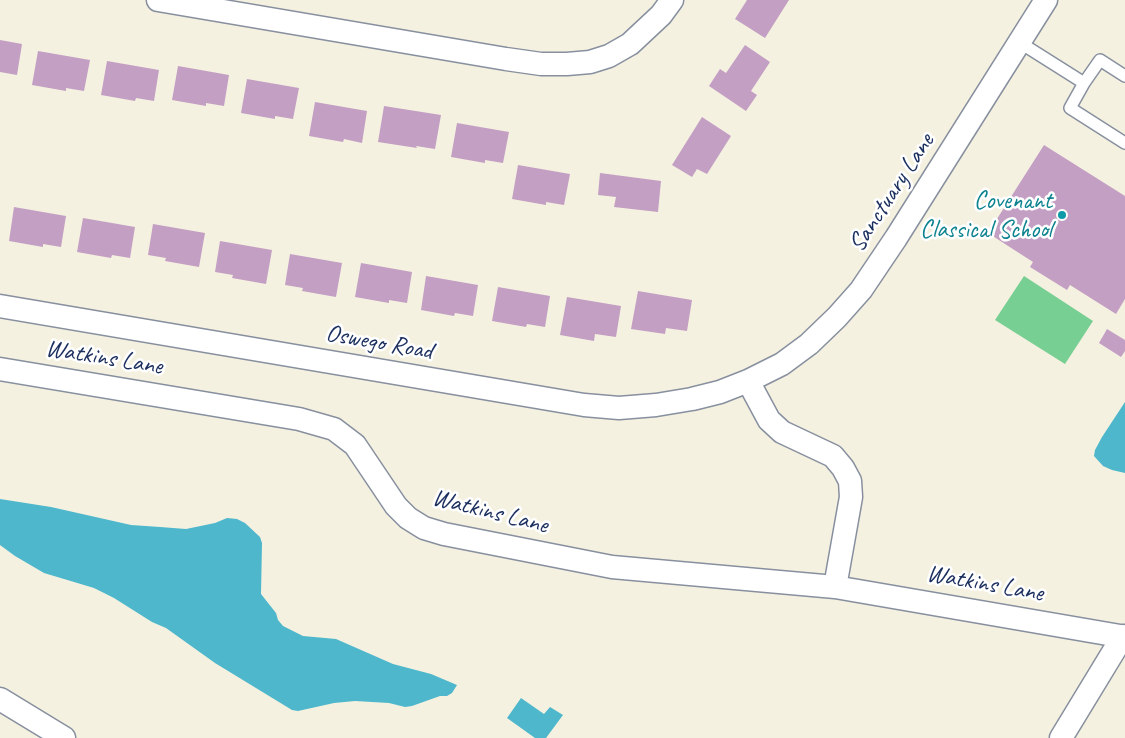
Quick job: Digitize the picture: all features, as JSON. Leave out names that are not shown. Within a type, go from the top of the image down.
[{"type":"street","points":[[158,0],[541,64],[590,62],[609,56],[630,44],[661,15],[672,0]]},
{"type":"street","name":"Sanctuary Lane","points":[[748,381],[782,364],[808,344],[837,317],[861,290],[896,238],[1046,0]]},
{"type":"street","name":"Oswego Road","points":[[0,306],[584,405],[619,408],[656,405],[710,395],[748,381]]},
{"type":"street","name":"Watkins Lane","points":[[0,369],[299,419],[334,429],[354,445],[392,500],[408,518],[424,528],[444,534],[612,567],[835,587],[1124,636]]},
{"type":"street","points":[[748,381],[768,420],[782,432],[832,456],[843,468],[850,482],[851,497],[835,587]]},
{"type":"street","points":[[1061,738],[1124,636]]},
{"type":"street","points":[[0,699],[64,738]]},
{"type":"lane","points":[[1020,42],[1084,84]]},
{"type":"lane","points":[[1125,76],[1100,60],[1070,108],[1125,143]]},
{"type":"green space","points":[[1024,276],[1093,321],[1065,364],[995,320]]},
{"type":"water","points":[[1125,402],[1125,473],[1103,466],[1094,456],[1102,437]]},
{"type":"water","points":[[0,499],[51,507],[131,525],[186,529],[215,523],[227,518],[237,519],[245,523],[260,537],[262,543],[261,594],[276,613],[278,620],[283,626],[303,636],[336,639],[393,664],[431,674],[457,685],[452,693],[447,696],[440,696],[412,706],[405,707],[389,703],[355,701],[334,703],[298,711],[292,710],[215,663],[166,628],[152,622],[114,598],[94,588],[44,573],[15,556],[0,545]]},
{"type":"water","points":[[521,698],[544,714],[550,707],[563,715],[546,738],[535,738],[507,718]]},
{"type":"building","points":[[747,0],[789,0],[765,38],[735,19]]},
{"type":"building","points":[[0,40],[22,44],[17,75],[0,72]]},
{"type":"building","points":[[745,45],[770,62],[751,91],[757,95],[746,111],[709,86],[720,69],[726,73]]},
{"type":"building","points":[[38,51],[90,60],[84,91],[66,88],[66,91],[32,85]]},
{"type":"building","points":[[107,61],[159,70],[154,101],[136,98],[135,101],[101,95]]},
{"type":"building","points":[[178,66],[229,75],[224,106],[206,103],[206,106],[172,100]]},
{"type":"building","points":[[247,79],[299,88],[293,119],[275,116],[275,119],[241,113]]},
{"type":"building","points":[[315,102],[367,111],[362,143],[344,139],[343,142],[309,136]]},
{"type":"building","points":[[384,106],[441,115],[435,149],[378,142]]},
{"type":"building","points":[[702,117],[731,136],[707,174],[697,169],[692,177],[672,165]]},
{"type":"building","points":[[457,123],[509,132],[503,163],[485,160],[485,163],[451,157]]},
{"type":"building","name":"Covenant Classical School","points":[[1044,145],[1125,196],[1125,299],[1116,314],[1070,285],[1067,290],[1030,267],[1033,262],[988,233]]},
{"type":"building","points":[[518,165],[570,174],[564,205],[546,202],[546,205],[512,199]]},
{"type":"building","points":[[600,173],[661,181],[658,212],[614,207],[616,197],[598,195]]},
{"type":"building","points":[[14,207],[66,216],[61,247],[43,244],[43,247],[9,241]]},
{"type":"building","points":[[83,218],[135,227],[130,258],[112,255],[111,258],[77,252]]},
{"type":"building","points":[[153,224],[205,233],[199,267],[165,261],[166,258],[148,255]]},
{"type":"building","points":[[220,241],[272,250],[266,284],[232,278],[233,275],[215,272]]},
{"type":"building","points":[[290,254],[342,263],[336,297],[302,291],[303,288],[285,285]]},
{"type":"building","points":[[361,263],[412,272],[407,303],[389,300],[389,303],[355,297]]},
{"type":"building","points":[[426,276],[478,285],[473,316],[455,313],[454,316],[421,310]]},
{"type":"building","points":[[498,287],[550,296],[545,327],[527,324],[526,327],[492,321]]},
{"type":"building","points":[[638,291],[692,300],[687,331],[666,328],[665,334],[631,329]]},
{"type":"building","points":[[567,297],[621,306],[616,337],[595,334],[594,341],[560,335]]},
{"type":"building","points":[[1107,329],[1125,340],[1125,351],[1121,357],[1099,343]]},
{"type":"place","name":"Covenant Classical School","points":[[1062,215]]}]
